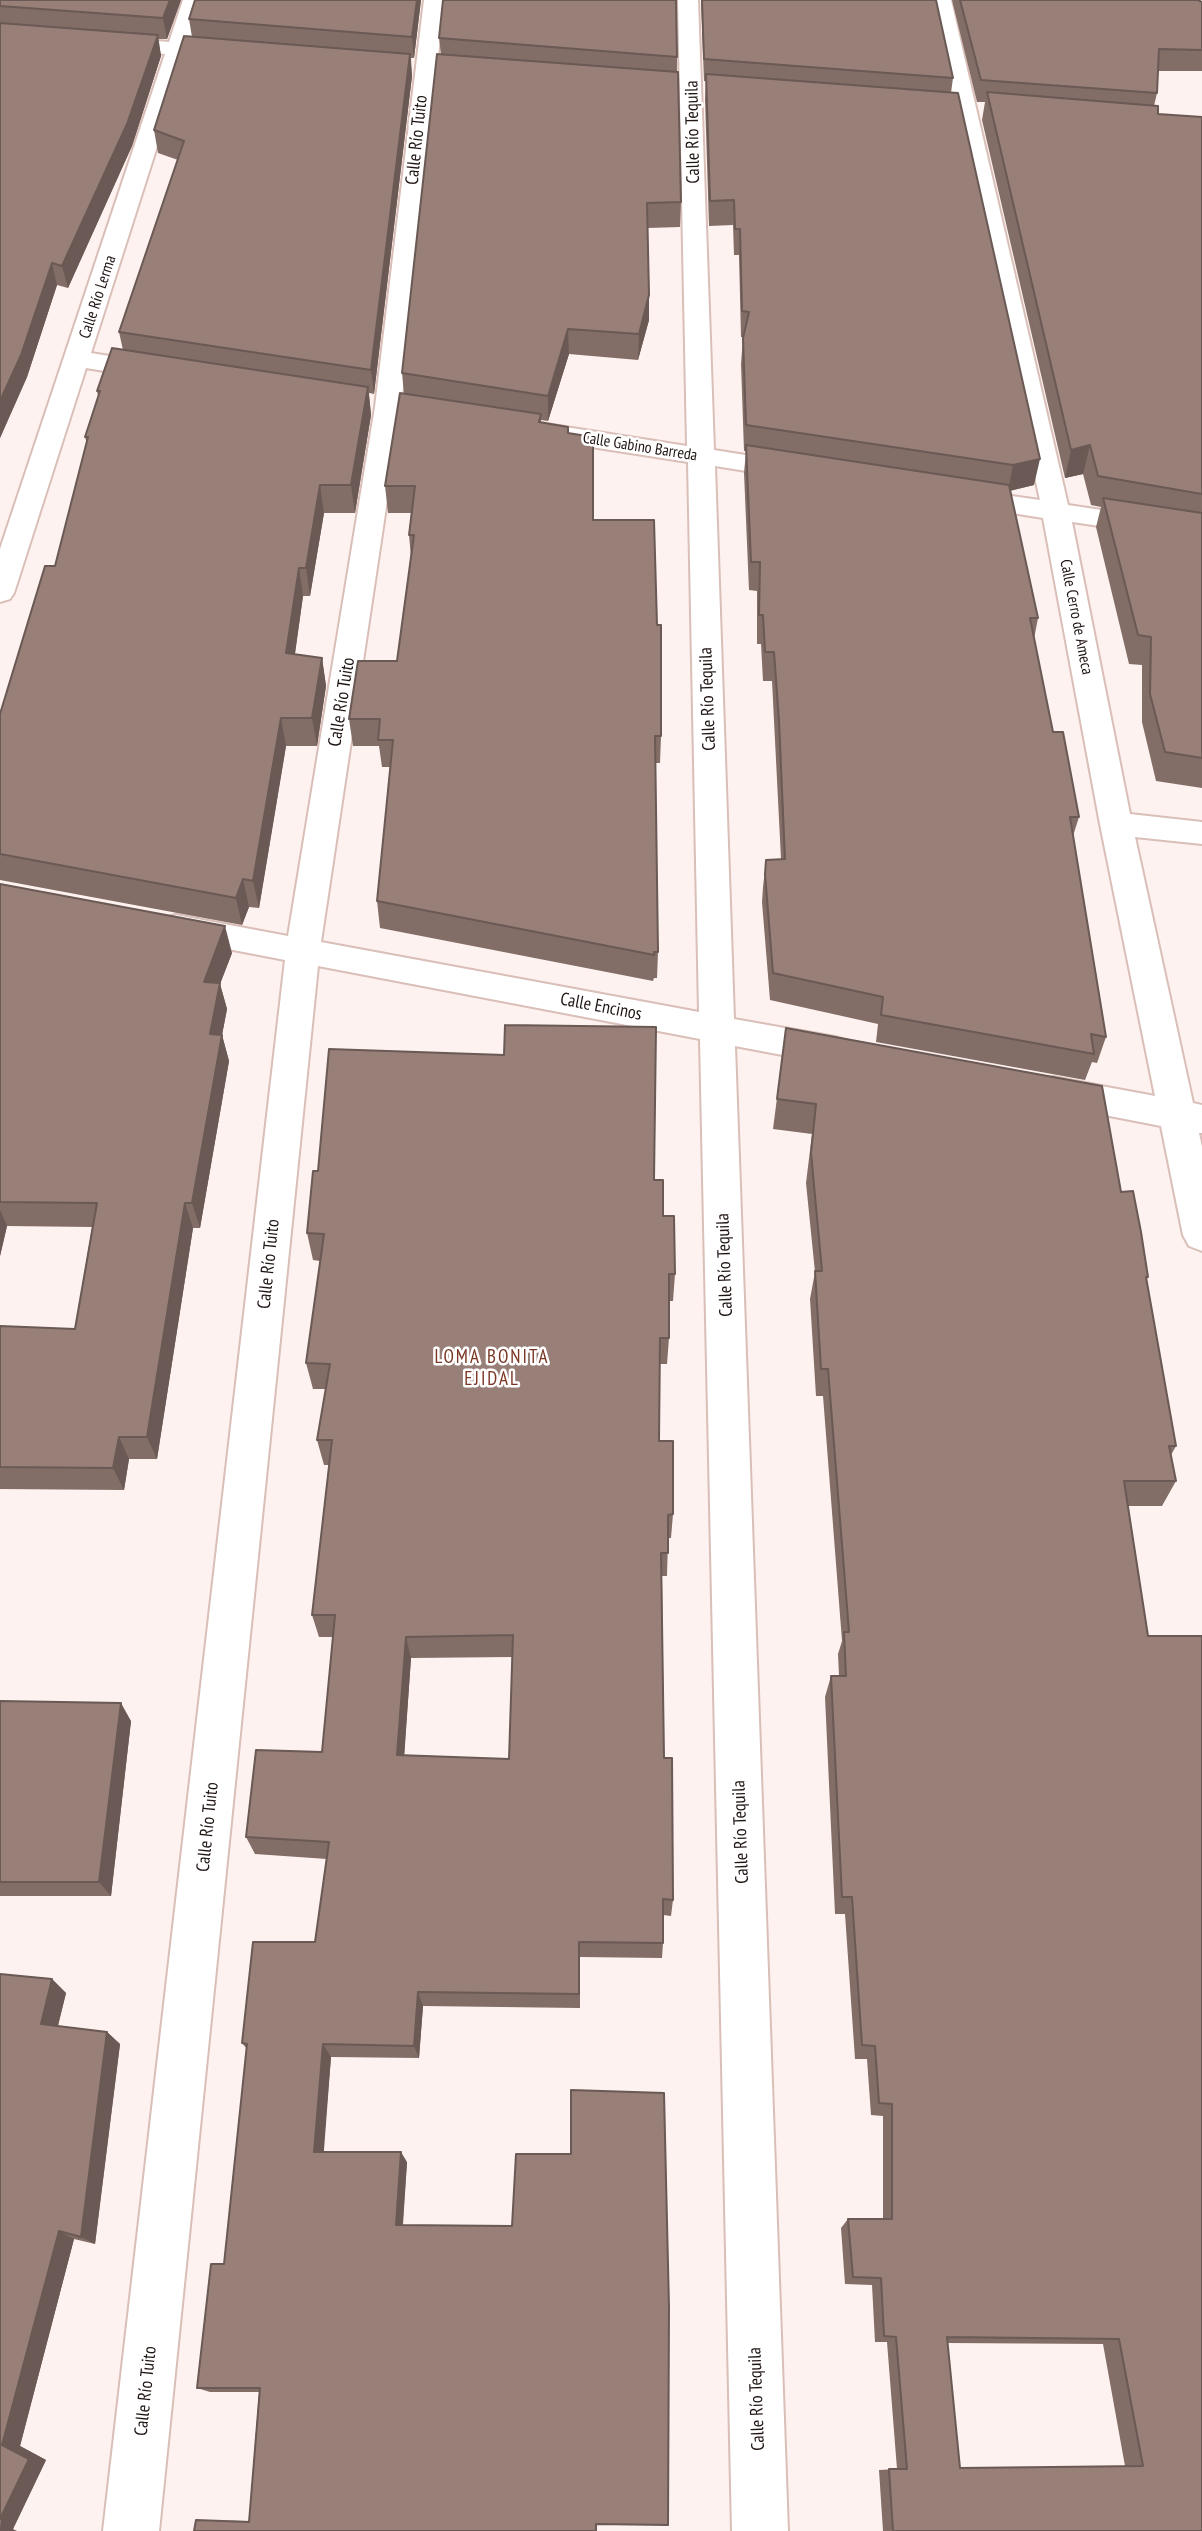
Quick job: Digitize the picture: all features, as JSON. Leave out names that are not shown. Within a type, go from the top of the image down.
[{"type":"street","name":"Calle Río Lerma","points":[[0,593],[193,0]]},
{"type":"street","name":"Calle Río Tuito","points":[[131,2531],[303,950],[388,407],[435,0]]},
{"type":"street","name":"Calle Río Tequila","points":[[688,0],[760,2531]]},
{"type":"street","name":"Calle Cerro de Ameca","points":[[941,0],[1056,511],[1116,824],[1189,1117],[1202,1236]]},
{"type":"street","points":[[82,41],[260,55]]},
{"type":"street","points":[[78,359],[186,376]]},
{"type":"street","name":"Calle Gabino Barreda","points":[[510,426],[824,475]]},
{"type":"street","points":[[933,492],[1202,533]]},
{"type":"street","points":[[1116,824],[1202,833]]},
{"type":"street","name":"Calle Encinos","points":[[145,921],[867,1057]]},
{"type":"street","points":[[1015,1084],[1189,1117]]},
{"type":"building","points":[[0,0],[170,0],[163,18],[0,6]]},
{"type":"building","points":[[195,0],[417,0],[412,37],[189,19]]},
{"type":"building","points":[[443,0],[676,0],[677,57],[439,38]]},
{"type":"building","points":[[702,0],[936,0],[953,78],[704,59]]},
{"type":"building","points":[[960,0],[1198,0],[1202,2],[1202,50],[1159,49],[1157,93],[981,80]]},
{"type":"building","points":[[0,23],[158,35],[127,124],[62,266],[52,263],[21,355],[0,401]]},
{"type":"building","points":[[184,36],[410,54],[371,370],[119,332],[184,141],[154,130]]},
{"type":"building","points":[[437,54],[678,72],[681,202],[647,203],[649,295],[639,334],[568,329],[548,396],[402,373]]},
{"type":"building","points":[[706,74],[958,93],[1040,459],[1013,465],[746,425],[743,338],[749,312],[742,311],[740,229],[735,229],[734,200],[710,201]]},
{"type":"building","points":[[987,92],[1158,106],[1158,114],[1202,117],[1202,494],[1098,476],[1090,445],[1071,450]]},
{"type":"building","points":[[112,348],[368,387],[351,485],[320,485],[306,568],[299,568],[286,653],[322,658],[312,718],[281,718],[253,881],[243,879],[236,898],[0,854],[0,714],[45,566],[55,566],[88,437],[85,437],[100,391],[97,391]]},
{"type":"building","points":[[400,393],[541,414],[539,422],[568,427],[568,433],[593,437],[593,520],[654,520],[657,625],[661,625],[661,736],[655,736],[658,952],[654,952],[654,955],[377,901],[393,740],[378,740],[380,719],[349,719],[358,661],[397,661],[414,535],[409,535],[415,486],[385,486]]},
{"type":"building","points":[[746,445],[1009,485],[1038,618],[1030,618],[1053,732],[1063,732],[1079,817],[1070,817],[1106,1037],[1091,1034],[1094,1054],[881,1015],[883,997],[773,973],[765,874],[766,860],[785,859],[779,721],[774,652],[765,652],[763,615],[759,615],[760,562],[751,562]]},
{"type":"building","points":[[1103,498],[1202,513],[1202,758],[1165,752],[1150,694],[1151,637],[1138,635]]},
{"type":"building","points":[[0,884],[225,926],[204,982],[220,983],[210,1034],[222,1035],[192,1203],[185,1203],[147,1437],[119,1437],[113,1468],[0,1467],[0,1326],[75,1329],[97,1203],[0,1202]]},
{"type":"building","points":[[505,1025],[656,1027],[654,1180],[663,1180],[663,1216],[674,1216],[675,1274],[669,1274],[669,1338],[660,1338],[659,1441],[673,1441],[673,1514],[668,1515],[668,1553],[661,1553],[664,1758],[672,1758],[673,1900],[663,1899],[663,1943],[579,1942],[579,1994],[418,1992],[414,2046],[323,2044],[314,2152],[401,2152],[396,2225],[512,2226],[516,2154],[571,2154],[571,2090],[664,2093],[669,2307],[668,2525],[596,2524],[596,2531],[194,2531],[196,2520],[249,2522],[260,2388],[197,2388],[211,2264],[224,2264],[247,2044],[242,2043],[253,1942],[315,1942],[329,1842],[246,1837],[256,1750],[322,1752],[335,1615],[312,1615],[332,1440],[317,1440],[330,1364],[306,1363],[324,1234],[307,1233],[313,1171],[318,1171],[329,1049],[504,1055]],"holes":[[[513,1635],[509,1759],[397,1755],[406,1637]]]},
{"type":"building","points":[[786,1028],[1102,1086],[1121,1192],[1133,1191],[1176,1446],[1169,1446],[1176,1481],[1124,1481],[1148,1636],[1202,1636],[1202,2531],[893,2531],[889,2469],[907,2469],[896,2337],[884,2336],[881,2278],[853,2277],[848,2219],[892,2219],[892,2104],[879,2103],[875,2046],[862,2045],[852,1897],[842,1897],[831,1676],[846,1676],[844,1632],[849,1632],[828,1369],[821,1369],[815,1271],[822,1271],[811,1153],[816,1104],[777,1099]],"holes":[[[947,2337],[1119,2339],[1143,2466],[960,2468]]]},
{"type":"building","points":[[0,1701],[121,1703],[99,1882],[0,1882]]},
{"type":"building","points":[[0,1974],[52,1979],[41,2024],[107,2032],[81,2237],[59,2231],[2,2445],[29,2459],[0,2519]]},
{"type":"district","name":"LOMA BONITA EJIDAL","points":[[492,1369]]}]
